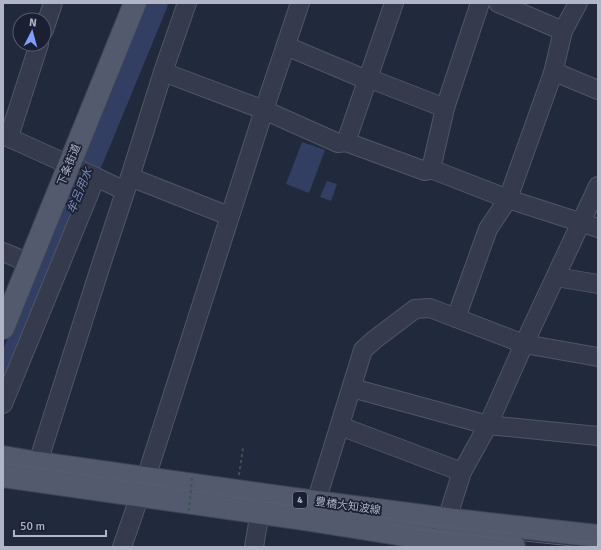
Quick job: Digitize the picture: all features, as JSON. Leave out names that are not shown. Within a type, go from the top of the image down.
[{"type":"main road","name":"下条街道","points":[[3,328],[29,263],[83,172],[135,3]]},
{"type":"main road","name":"豊橋大知波線","points":[[3,457],[35,471],[261,504],[314,511],[447,519],[504,542]]},
{"type":"main road","name":"豊橋大知波線","points":[[3,476],[35,471]]},
{"type":"main road","name":"豊橋大知波線","points":[[314,511],[434,543],[504,542],[598,536]]},
{"type":"street","points":[[35,471],[163,72],[187,3]]},
{"type":"street","points":[[122,547],[143,487],[229,216],[300,3]]},
{"type":"street","points":[[346,142],[394,3]]},
{"type":"street","points":[[431,169],[445,108],[480,3]]},
{"type":"street","points":[[498,3],[563,31]]},
{"type":"street","points":[[456,318],[488,229],[508,199],[553,73],[563,31],[578,3]]},
{"type":"street","points":[[286,46],[445,108]]},
{"type":"street","points":[[36,52],[6,136],[83,172],[128,184],[229,216]]},
{"type":"street","points":[[163,72],[264,110],[338,143],[346,142],[425,171],[431,169],[508,199],[598,228]]},
{"type":"street","points":[[553,73],[562,75],[598,90]]},
{"type":"street","points":[[3,404],[83,172]]},
{"type":"street","points":[[434,543],[447,519],[462,472],[488,425],[598,186]]},
{"type":"street","points":[[3,252],[29,263]]},
{"type":"street","points":[[556,277],[598,284]]},
{"type":"street","points":[[314,511],[363,350],[374,340],[415,310],[430,308],[524,344],[598,357]]},
{"type":"street","points":[[352,388],[488,425],[598,436]]},
{"type":"street","points":[[340,426],[462,472]]},
{"type":"street","points":[[254,547],[261,504]]},
{"type":"path","points":[[239,480],[243,448]]},
{"type":"path","points":[[188,511],[192,477]]},
{"type":"water","points":[[302,142],[325,150],[309,193],[286,184]]},
{"type":"water","points":[[327,181],[337,184],[331,201],[320,197]]},
{"type":"waterway","name":"牟呂用水","points":[[3,379],[157,3]]},
{"type":"tram line","points":[[3,463],[314,509],[443,526],[598,543]]},
{"type":"tram line","points":[[389,525],[581,547]]}]
